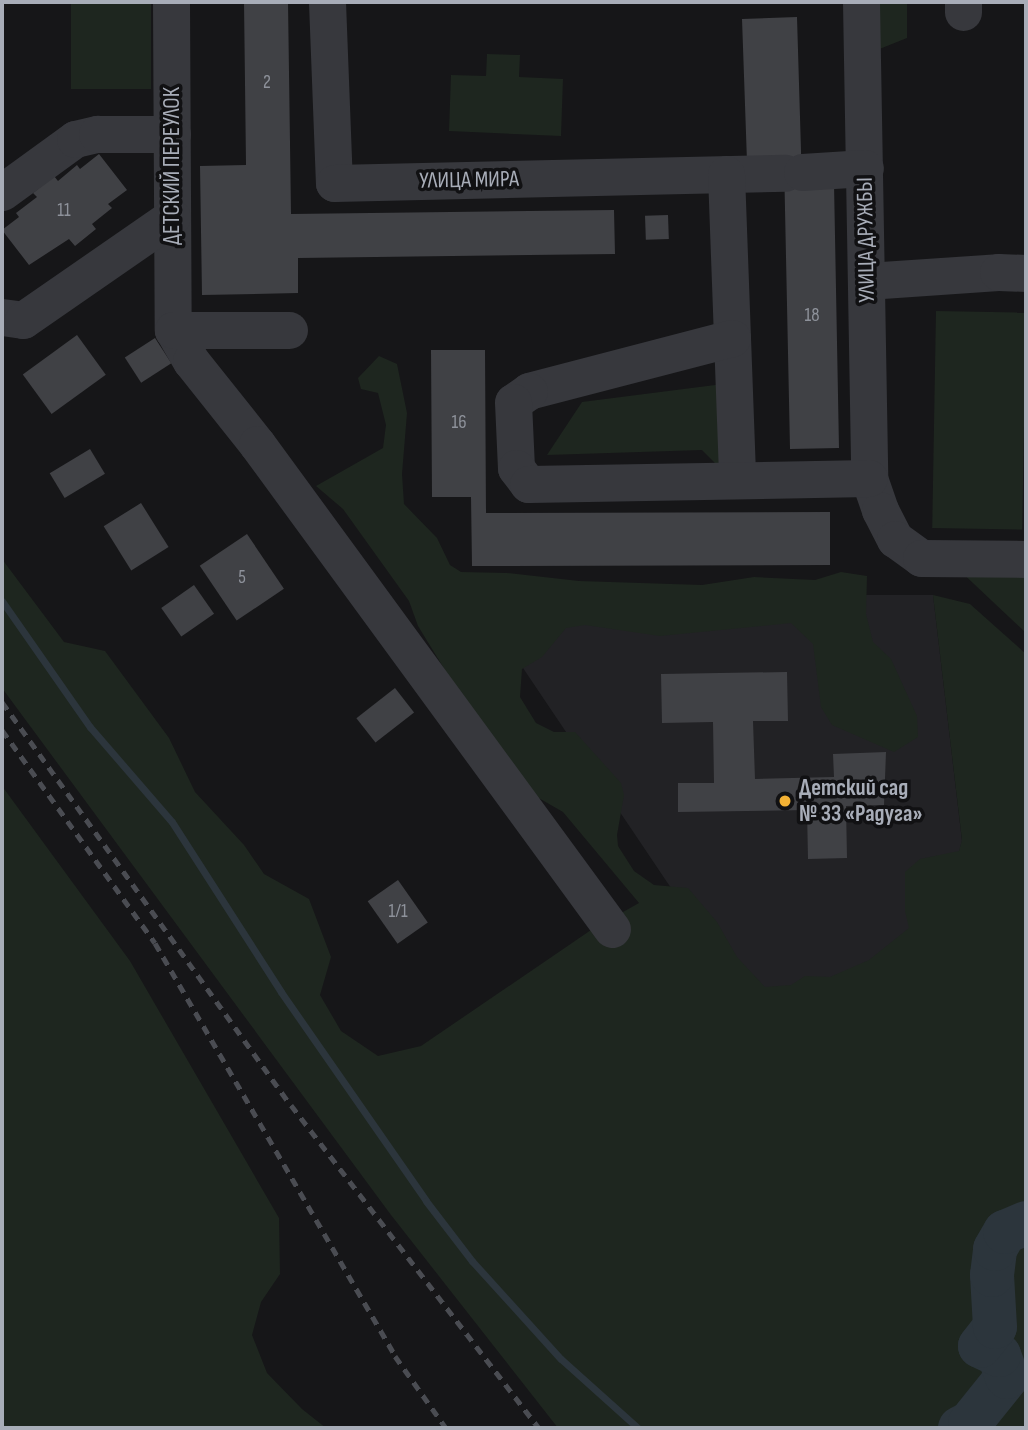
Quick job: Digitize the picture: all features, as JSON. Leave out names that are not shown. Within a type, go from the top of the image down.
[{"type":"street","name":"ДЕТСКИЙ ПЕРЕУЛОК","points":[[171,2],[173,330]]},
{"type":"street","name":"УЛИЦА МИРА","points":[[327,2],[334,183],[793,173],[865,168]]},
{"type":"street","name":"УЛИЦА ДРУЖБЫ","points":[[861,2],[869,478],[880,510],[895,539],[921,558],[1026,559]]},
{"type":"street","points":[[2,192],[75,139],[97,134],[172,134]]},
{"type":"street","points":[[726,174],[737,478]]},
{"type":"street","points":[[2,317],[23,320],[172,217]]},
{"type":"street","points":[[867,281],[998,272],[1026,273]]},
{"type":"street","points":[[173,330],[289,330]]},
{"type":"street","points":[[173,330],[191,361],[257,444],[612,929]]},
{"type":"street","points":[[732,338],[529,391],[513,402],[516,468],[528,484],[737,478],[869,478]]},
{"type":"shaded area","points":[[71,2],[151,2],[151,89],[71,89]]},
{"type":"shaded area","points":[[877,2],[907,2],[907,38],[877,50]]},
{"type":"shaded area","points":[[487,54],[520,55],[519,77],[563,79],[561,136],[449,131],[451,75],[486,76]]},
{"type":"shaded area","points":[[936,311],[1026,313],[1022,530],[932,528]]},
{"type":"shaded area","points":[[379,356],[397,364],[407,413],[402,474],[404,504],[437,538],[450,565],[461,572],[507,573],[579,581],[702,585],[754,577],[815,580],[841,572],[867,576],[866,614],[873,642],[891,659],[917,716],[918,737],[894,752],[832,725],[821,707],[813,644],[791,623],[660,636],[585,625],[566,628],[542,657],[522,669],[520,697],[536,723],[554,732],[575,732],[621,783],[624,795],[617,835],[618,846],[634,871],[654,885],[688,888],[717,922],[737,957],[765,987],[791,985],[805,976],[830,977],[869,960],[909,928],[905,911],[905,872],[920,859],[959,851],[962,840],[933,595],[970,604],[1026,654],[1026,1428],[558,1428],[391,1215],[2,688],[2,559],[64,642],[105,651],[169,738],[195,792],[244,845],[264,874],[309,899],[331,957],[320,995],[341,1031],[378,1056],[421,1046],[591,930],[639,903],[563,812],[530,793],[456,688],[418,626],[409,601],[343,509],[316,486],[383,448],[386,425],[378,393],[361,389],[358,378]]},
{"type":"shaded area","points":[[723,384],[721,469],[702,450],[547,455],[582,402]]},
{"type":"shaded area","points":[[939,551],[1026,552],[1026,633]]},
{"type":"shaded area","name":"Детский сад № 33 «Радуга»","points":[[933,595],[962,841],[938,932],[786,1059],[482,607]]},
{"type":"shaded area","points":[[2,786],[130,961],[279,1218],[280,1274],[261,1302],[252,1335],[267,1373],[302,1409],[326,1428],[2,1428]]},
{"type":"building","points":[[244,2],[288,2],[291,214],[614,210],[615,254],[298,258],[298,293],[202,295],[200,166],[246,165]]},
{"type":"building","points":[[797,17],[802,184],[834,183],[839,448],[790,449],[784,161],[747,162],[742,19]]},
{"type":"building","points":[[99,154],[127,190],[108,204],[112,208],[92,224],[96,229],[75,246],[69,239],[29,265],[2,230],[19,217],[16,213],[37,197],[33,193],[54,176],[58,181],[77,165],[80,169]]},
{"type":"building","points":[[668,215],[669,239],[646,240],[645,216]]},
{"type":"building","points":[[77,335],[106,375],[52,414],[23,374]]},
{"type":"building","points":[[155,338],[171,363],[141,383],[125,358]]},
{"type":"building","points":[[431,350],[485,350],[486,513],[830,512],[830,565],[472,566],[471,497],[432,497]]},
{"type":"building","points":[[90,449],[105,474],[65,498],[50,473]]},
{"type":"building","points":[[141,503],[169,547],[131,570],[104,526]]},
{"type":"building","points":[[247,534],[284,589],[237,621],[200,566]]},
{"type":"building","points":[[194,585],[214,614],[181,637],[161,608]]},
{"type":"building","points":[[787,672],[788,721],[753,721],[755,779],[834,777],[833,754],[886,752],[884,805],[846,806],[847,858],[808,859],[807,810],[678,812],[678,783],[714,783],[713,722],[662,723],[661,674]]},
{"type":"building","points":[[395,688],[414,712],[375,743],[356,718]]},
{"type":"building","points":[[398,880],[428,923],[398,944],[368,901]]},
{"type":"waterway","points":[[2,601],[90,727],[172,822],[281,992],[426,1201],[472,1261],[561,1359],[638,1428]]},
{"type":"waterway","points":[[960,1428],[970,1423],[1007,1377],[999,1355],[980,1346],[995,1327],[992,1275],[995,1249],[1005,1232],[1026,1223]]},
{"type":"railway","points":[[2,702],[291,1105],[539,1428]]},
{"type":"railway","points":[[2,730],[155,943],[395,1356],[446,1428]]},
{"type":"place","name":"Детский сад № 33 «Радуга»","points":[[785,801]]}]
